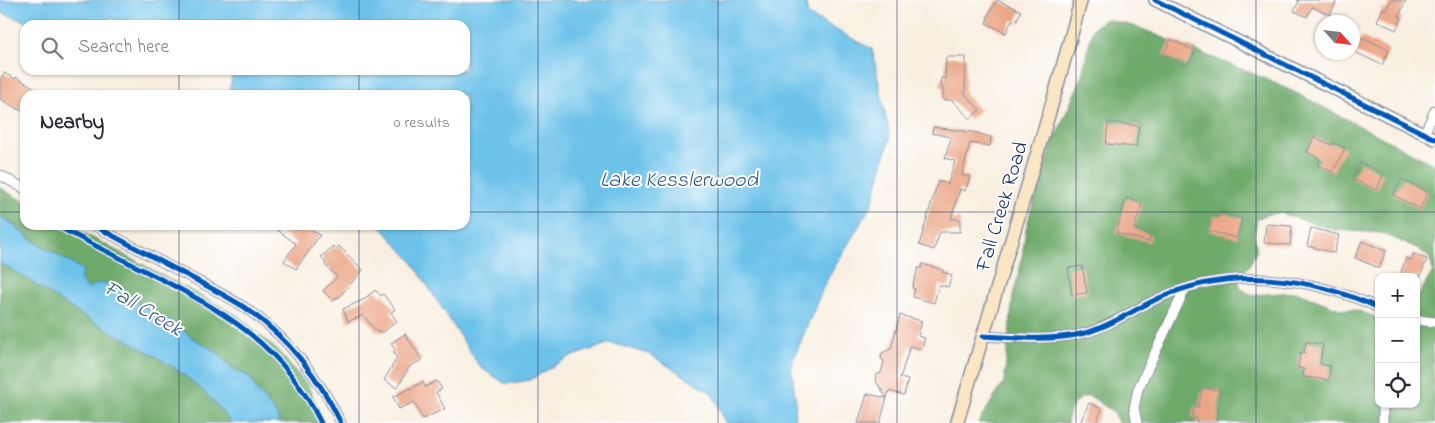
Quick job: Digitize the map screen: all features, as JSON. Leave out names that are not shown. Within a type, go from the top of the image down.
[{"type":"main road","name":"Fall Creek Road","points":[[957,423],[1051,108],[1081,0]]},
{"type":"street","points":[[1155,0],[1435,139]]},
{"type":"street","points":[[1424,134],[1435,110]]},
{"type":"street","points":[[0,175],[20,186]]},
{"type":"street","points":[[102,230],[228,298],[266,324],[308,368],[328,398],[341,423]]},
{"type":"street","points":[[983,336],[1055,337],[1086,332],[1116,321],[1156,299],[1185,289],[1244,278],[1290,280],[1335,290],[1375,306]]},
{"type":"street","points":[[1137,423],[1134,408],[1138,389],[1185,289]]},
{"type":"street","points":[[1420,320],[1435,322]]},
{"type":"street","points":[[1382,423],[1383,408]]},
{"type":"green space","points":[[1106,19],[1137,27],[1261,77],[1435,165],[1435,338],[1432,346],[1435,423],[1118,423],[1115,413],[1090,396],[1076,401],[1067,423],[978,423],[1004,382],[1013,296],[1021,264],[1026,229],[1042,168],[1081,79],[1093,28]]},
{"type":"green space","points":[[0,188],[20,199],[20,230],[78,230],[238,316],[276,349],[308,386],[324,423],[280,423],[274,411],[257,391],[250,377],[232,368],[218,353],[191,337],[170,320],[150,311],[122,293],[88,290],[79,279],[83,270],[32,240],[7,220],[0,217]]},
{"type":"green space","points":[[0,263],[89,319],[146,350],[182,374],[214,402],[230,423],[0,423]]},
{"type":"water","name":"Lake Kesslerwood","points":[[0,0],[805,0],[808,15],[872,49],[890,138],[872,204],[825,283],[791,365],[796,402],[794,423],[726,423],[712,393],[649,354],[610,343],[567,358],[530,380],[506,384],[480,367],[411,260],[384,230],[470,230],[470,90],[229,90],[232,79],[231,75],[470,75],[470,20],[114,20],[111,17],[108,20],[22,20],[0,12]]},
{"type":"water","name":"Fall Creek","points":[[0,217],[7,220],[32,240],[83,270],[80,279],[88,289],[95,284],[105,283],[150,311],[170,320],[191,337],[218,353],[232,368],[250,377],[257,391],[274,411],[280,423],[230,423],[214,402],[182,374],[146,350],[89,319],[0,263]]},
{"type":"building","points":[[997,0],[1021,11],[1016,22],[1012,20],[1006,33],[986,23],[987,17]]},
{"type":"building","points":[[1297,0],[1337,0],[1330,15],[1312,7],[1307,17],[1294,11],[1299,1]]},
{"type":"building","points":[[1391,0],[1406,0],[1399,16],[1402,17],[1396,30],[1377,21],[1383,8],[1386,10]]},
{"type":"building","points":[[1362,37],[1389,50],[1382,65],[1360,54]]},
{"type":"building","points":[[1171,39],[1195,51],[1187,66],[1163,55]]},
{"type":"building","points":[[946,57],[966,57],[965,94],[980,110],[970,119],[952,100],[943,100],[943,87],[940,87],[941,78],[945,78]]},
{"type":"building","points":[[4,73],[15,79],[16,77],[38,90],[20,90],[20,110],[0,99],[0,80]]},
{"type":"building","points":[[1108,122],[1139,126],[1136,147],[1106,144]]},
{"type":"building","points":[[933,127],[973,132],[991,137],[990,146],[970,143],[962,175],[970,177],[965,191],[960,189],[951,219],[960,219],[960,232],[940,232],[934,250],[919,245],[938,181],[948,184],[955,161],[945,158],[951,137],[932,133]]},
{"type":"building","points":[[1314,137],[1332,145],[1333,143],[1345,148],[1333,172],[1317,165],[1320,159],[1307,152]]},
{"type":"building","points":[[1360,162],[1383,174],[1377,190],[1352,179]]},
{"type":"building","points":[[1402,179],[1428,192],[1420,209],[1393,195]]},
{"type":"building","points":[[1126,198],[1142,203],[1134,229],[1151,235],[1149,242],[1116,233]]},
{"type":"building","points":[[1221,213],[1242,218],[1237,238],[1209,231],[1213,215],[1220,217]]},
{"type":"building","points":[[1266,224],[1292,226],[1290,245],[1264,243]]},
{"type":"building","points":[[1311,228],[1339,235],[1334,253],[1307,246]]},
{"type":"building","points":[[278,230],[314,230],[320,235],[296,269],[284,261],[296,244]]},
{"type":"building","points":[[1362,241],[1386,251],[1379,268],[1355,258]]},
{"type":"building","points":[[333,246],[336,249],[339,246],[363,270],[338,298],[333,301],[323,291],[337,277],[325,265],[326,263],[321,257]]},
{"type":"building","points":[[1413,254],[1427,259],[1420,277],[1420,273],[1400,273],[1406,258],[1411,260]]},
{"type":"building","points":[[922,264],[943,270],[942,272],[952,275],[948,287],[939,285],[934,303],[913,297],[915,289],[912,288],[918,268],[921,268]]},
{"type":"building","points":[[1082,266],[1087,293],[1072,295],[1068,268]]},
{"type":"building","points":[[375,290],[381,296],[383,294],[395,309],[391,313],[397,321],[382,333],[377,332],[363,315],[348,322],[343,309],[363,300]]},
{"type":"building","points":[[900,315],[922,321],[918,336],[925,338],[922,349],[910,346],[900,378],[908,380],[904,395],[889,391],[880,423],[858,423],[867,394],[887,398],[875,380],[876,375],[881,373],[884,362],[881,358],[882,353],[891,349]]},
{"type":"building","points":[[405,334],[422,360],[410,366],[397,388],[384,380],[397,358],[391,343]]},
{"type":"building","points":[[1306,342],[1323,344],[1320,364],[1330,366],[1329,380],[1303,377],[1304,369],[1298,368],[1300,353],[1304,353]]},
{"type":"building","points":[[437,381],[442,389],[436,392],[445,409],[423,419],[414,402],[399,409],[393,397],[423,382],[425,387]]},
{"type":"building","points":[[1203,388],[1221,390],[1217,423],[1197,423],[1196,417],[1192,417],[1194,406],[1198,407]]},
{"type":"building","points":[[1089,403],[1102,409],[1096,423],[1080,423]]},
{"type":"cycle path","points":[[1155,0],[1435,139]]},
{"type":"cycle path","points":[[65,230],[174,286],[248,332],[288,371],[306,395],[321,423]]},
{"type":"cycle path","points":[[102,230],[227,297],[259,318],[287,344],[312,374],[341,423]]},
{"type":"cycle path","points":[[983,336],[1021,338],[1073,336],[1095,330],[1157,299],[1184,289],[1212,282],[1240,279],[1269,279],[1297,282],[1325,288],[1375,306]]}]
